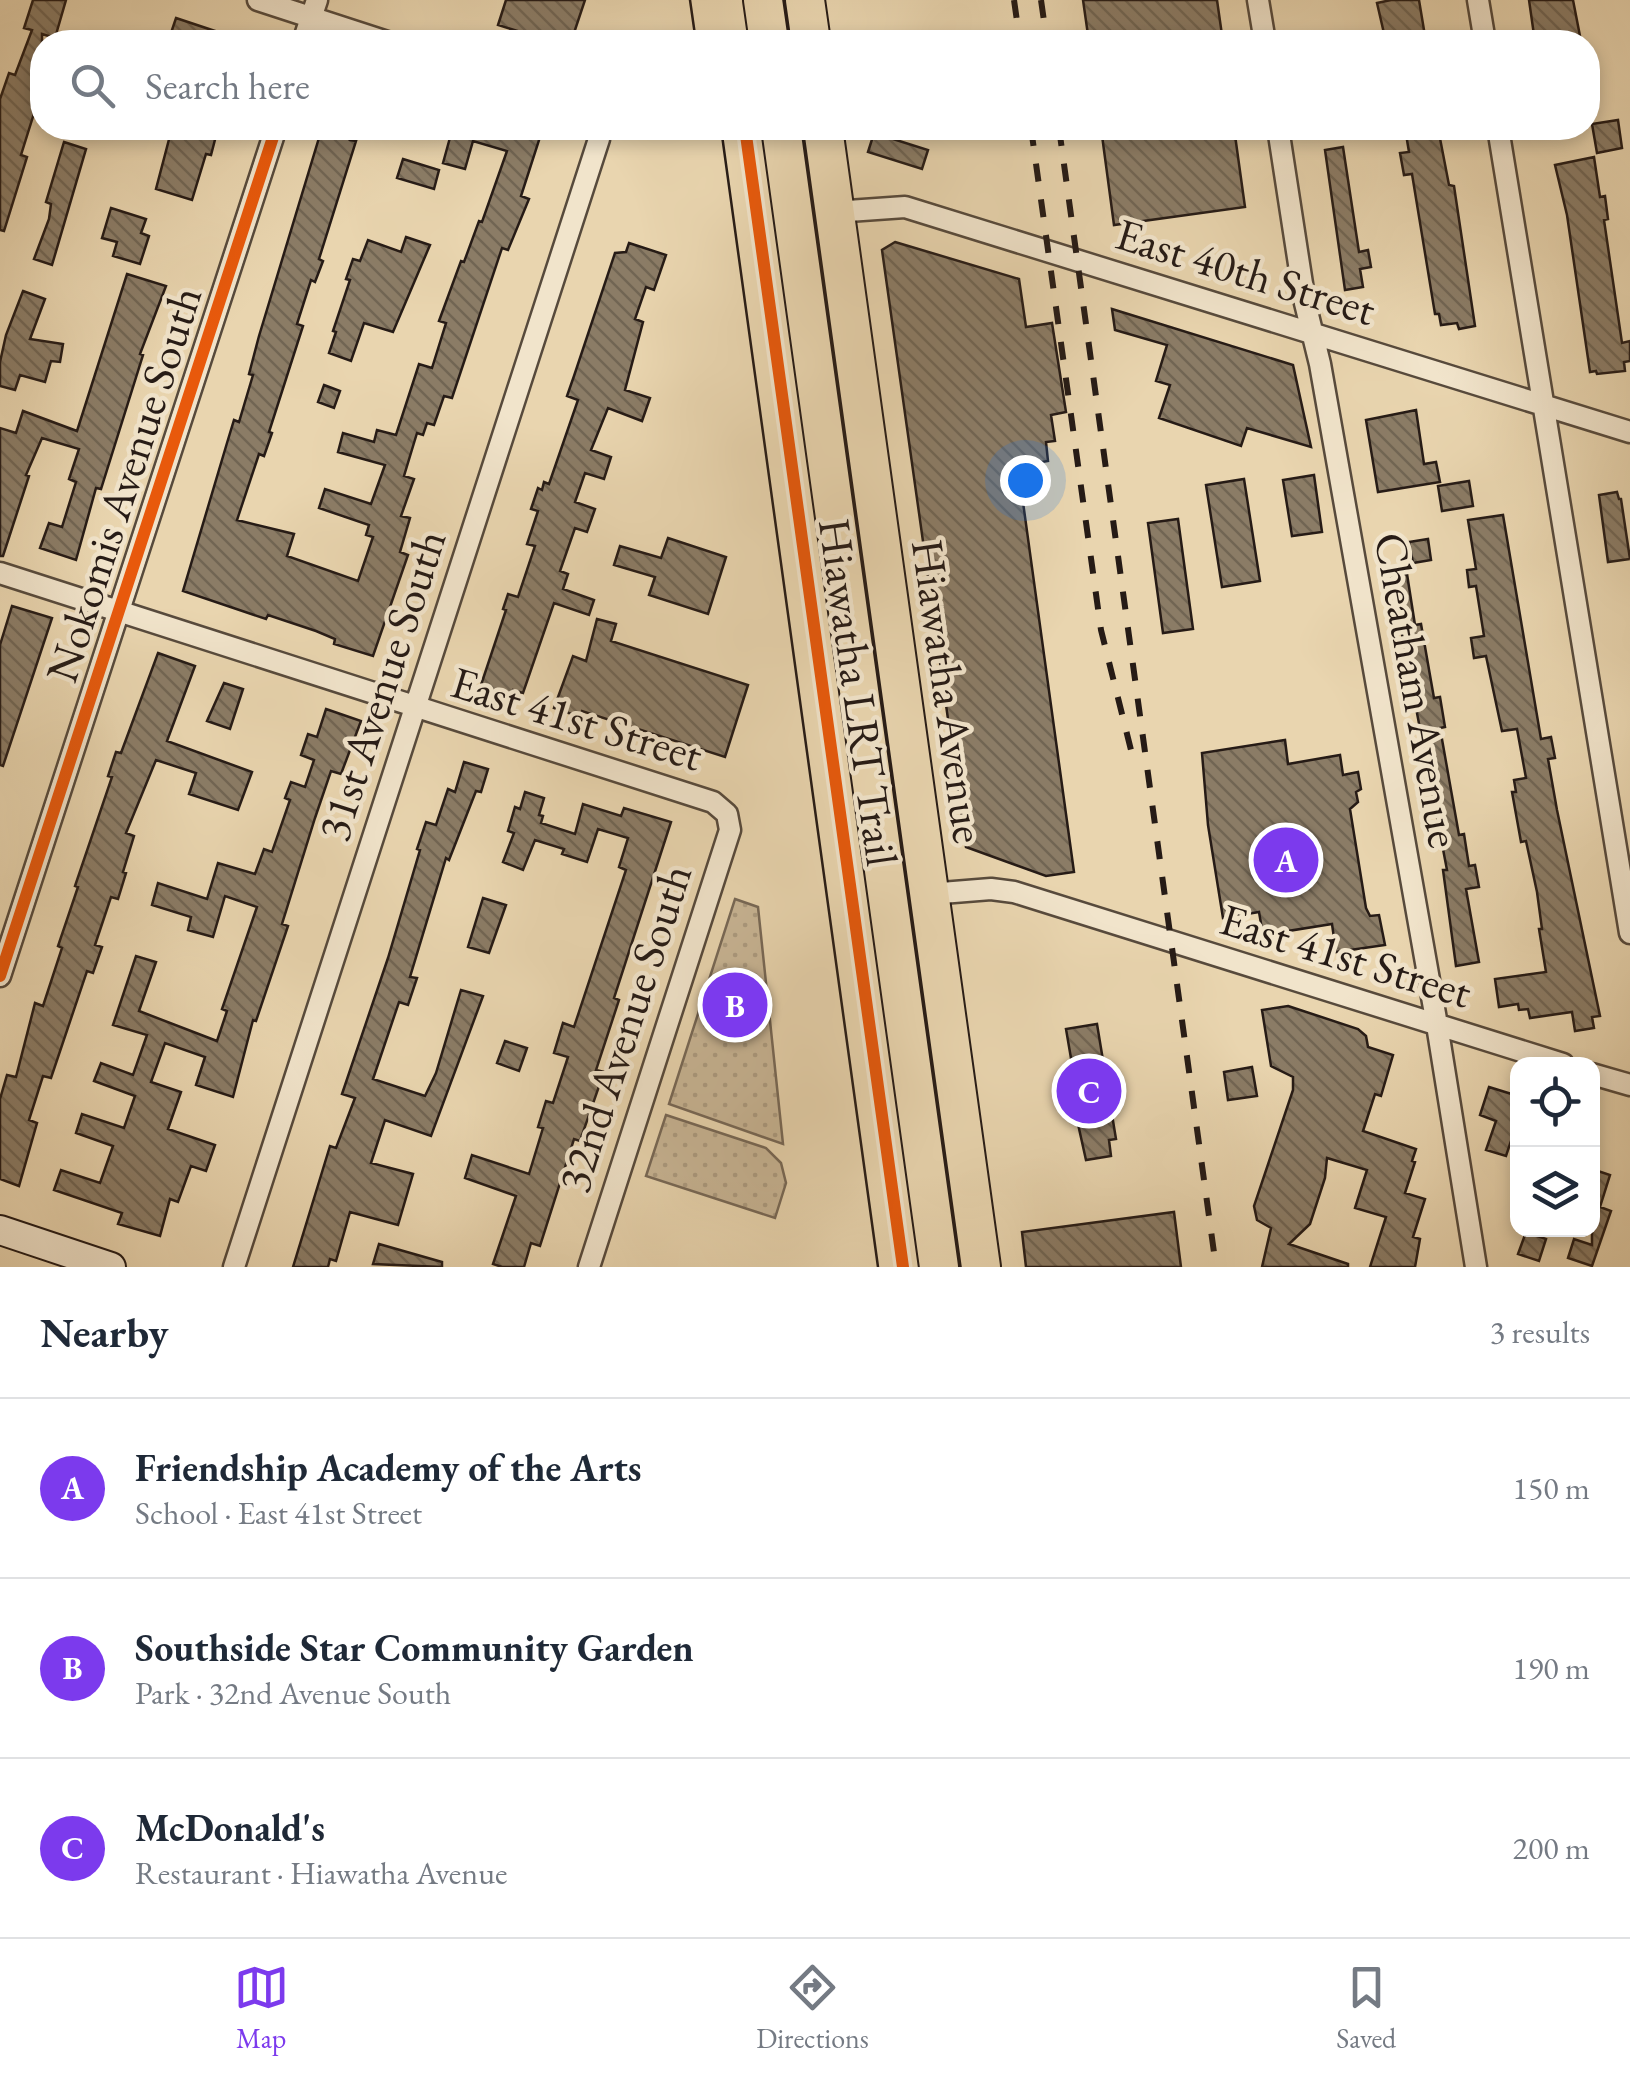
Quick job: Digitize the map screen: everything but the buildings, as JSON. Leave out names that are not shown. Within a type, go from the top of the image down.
[{"type":"highway","points":[[763,0],[767,30]]},
{"type":"highway","points":[[805,0],[809,30]]},
{"type":"highway","name":"Hiawatha Avenue","points":[[783,140],[939,1267]]},
{"type":"highway","name":"Hiawatha Avenue","points":[[825,140],[981,1267]]},
{"type":"street","points":[[258,0],[314,8],[362,30]]},
{"type":"street","points":[[1258,0],[1263,30]]},
{"type":"street","points":[[1478,0],[1482,30]]},
{"type":"street","name":"Nokomis Avenue South","points":[[0,976],[272,140]]},
{"type":"street","name":"31st Avenue South","points":[[234,1267],[598,140]]},
{"type":"street","name":"Cheatham Avenue","points":[[1280,140],[1305,304],[1315,334],[1438,1025],[1476,1267]]},
{"type":"street","points":[[1500,140],[1630,933]]},
{"type":"street","name":"East 40th Street","points":[[834,212],[906,206],[1630,432]]},
{"type":"street","name":"East 41st Street","points":[[0,574],[713,802],[727,814]]},
{"type":"street","name":"32nd Avenue South","points":[[589,1267],[730,830],[727,814]]},
{"type":"street","name":"East 41st Street","points":[[930,894],[991,889],[1014,892],[1541,1057]]},
{"type":"street","points":[[1600,1077],[1630,1086]]},
{"type":"street","points":[[0,1230],[112,1267]]},
{"type":"shaded area","points":[[735,899],[758,907],[783,1144],[669,1104]]},
{"type":"shaded area","points":[[666,1115],[766,1148],[781,1163],[786,1183],[775,1218],[646,1176]]},
{"type":"tram line","points":[[690,0],[694,30]]},
{"type":"tram line","points":[[723,140],[878,1267]]},
{"type":"railway","points":[[1014,0],[1018,30]]},
{"type":"railway","points":[[1041,0],[1045,30]]},
{"type":"railway","points":[[1033,140],[1101,630],[1132,754]]},
{"type":"railway","points":[[1061,140],[1216,1267]]},
{"type":"cycle path","points":[[0,976],[272,140]]},
{"type":"cycle path","name":"Hiawatha LRT Trail","points":[[747,140],[903,1267]]},
{"type":"place","name":"Friendship Academy of the Arts","points":[[1286,860]]},
{"type":"place","name":"Southside Star Community Garden","points":[[735,1005]]},
{"type":"place","name":"McDonald's","points":[[1089,1091]]}]
